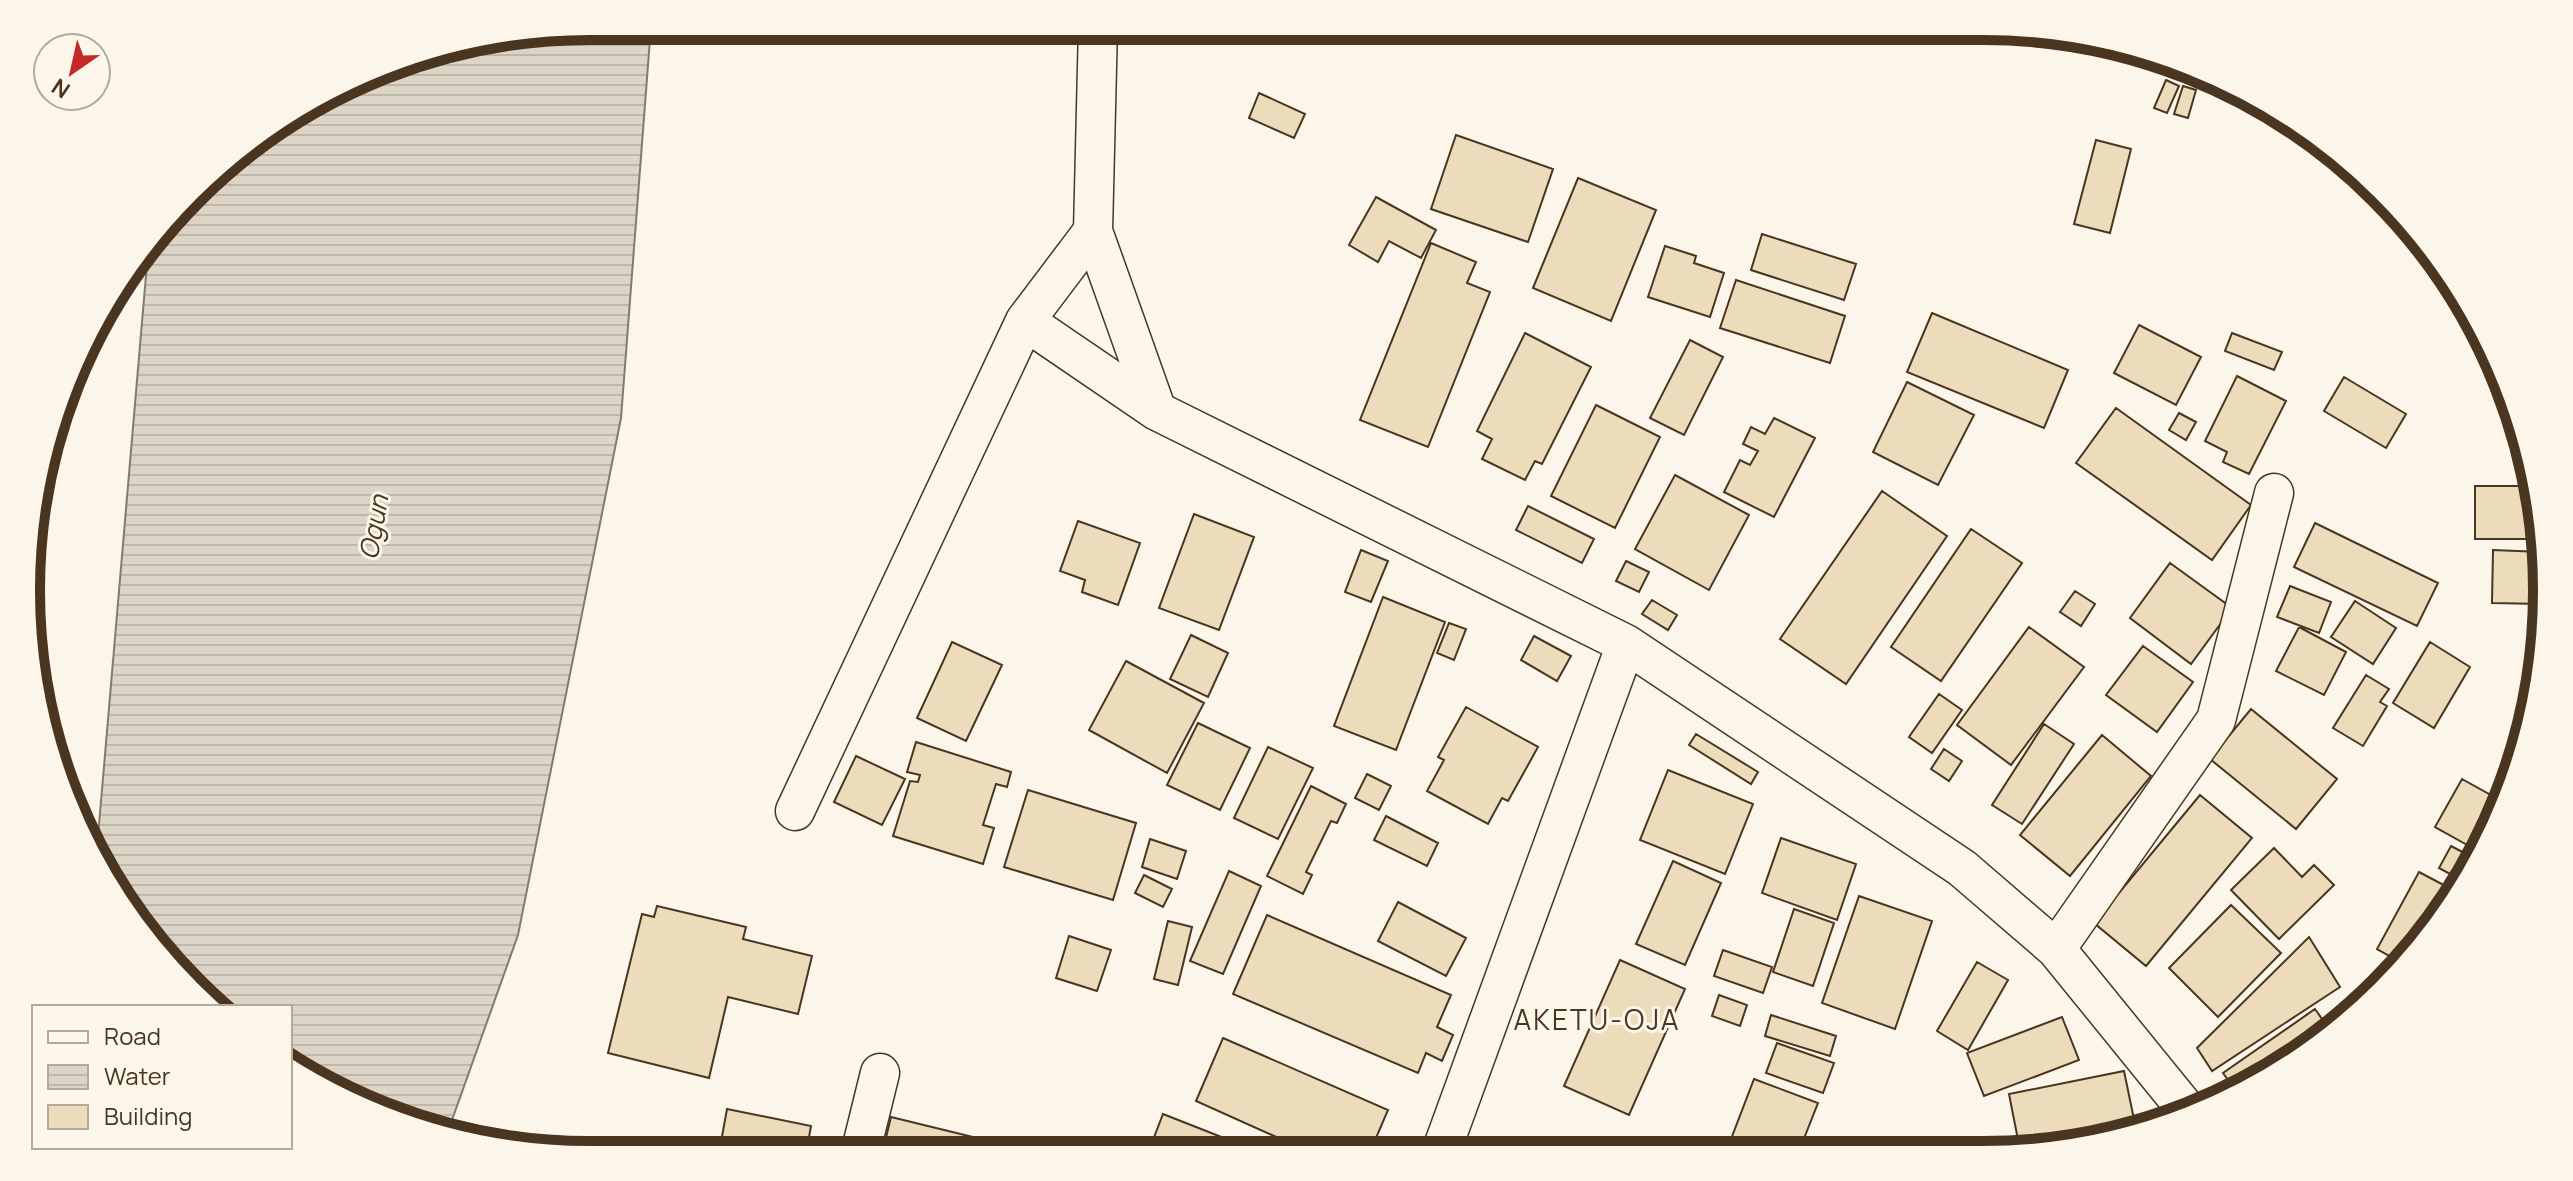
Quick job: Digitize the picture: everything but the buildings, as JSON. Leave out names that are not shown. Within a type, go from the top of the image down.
[{"type":"street","points":[[1098,40],[1093,231],[1157,411]]},
{"type":"street","points":[[795,811],[1025,321],[1093,231]]},
{"type":"street","points":[[1025,321],[1157,411],[1626,644],[1962,868],[2056,949],[2181,1103]]},
{"type":"street","points":[[2056,949],[2216,720],[2274,493]]},
{"type":"street","points":[[1445,1141],[1626,644]]},
{"type":"street","points":[[863,1141],[880,1073]]},
{"type":"water","name":"Ogun","points":[[650,40],[621,418],[518,935],[451,1123],[380,1099],[292,1052],[292,1005],[229,1005],[201,980],[154,926],[98,836],[147,265],[201,201],[255,154],[315,114],[380,82],[448,59],[519,45],[554,41]]},
{"type":"district","name":"AKETU-OJA","points":[[1597,1019]]}]
